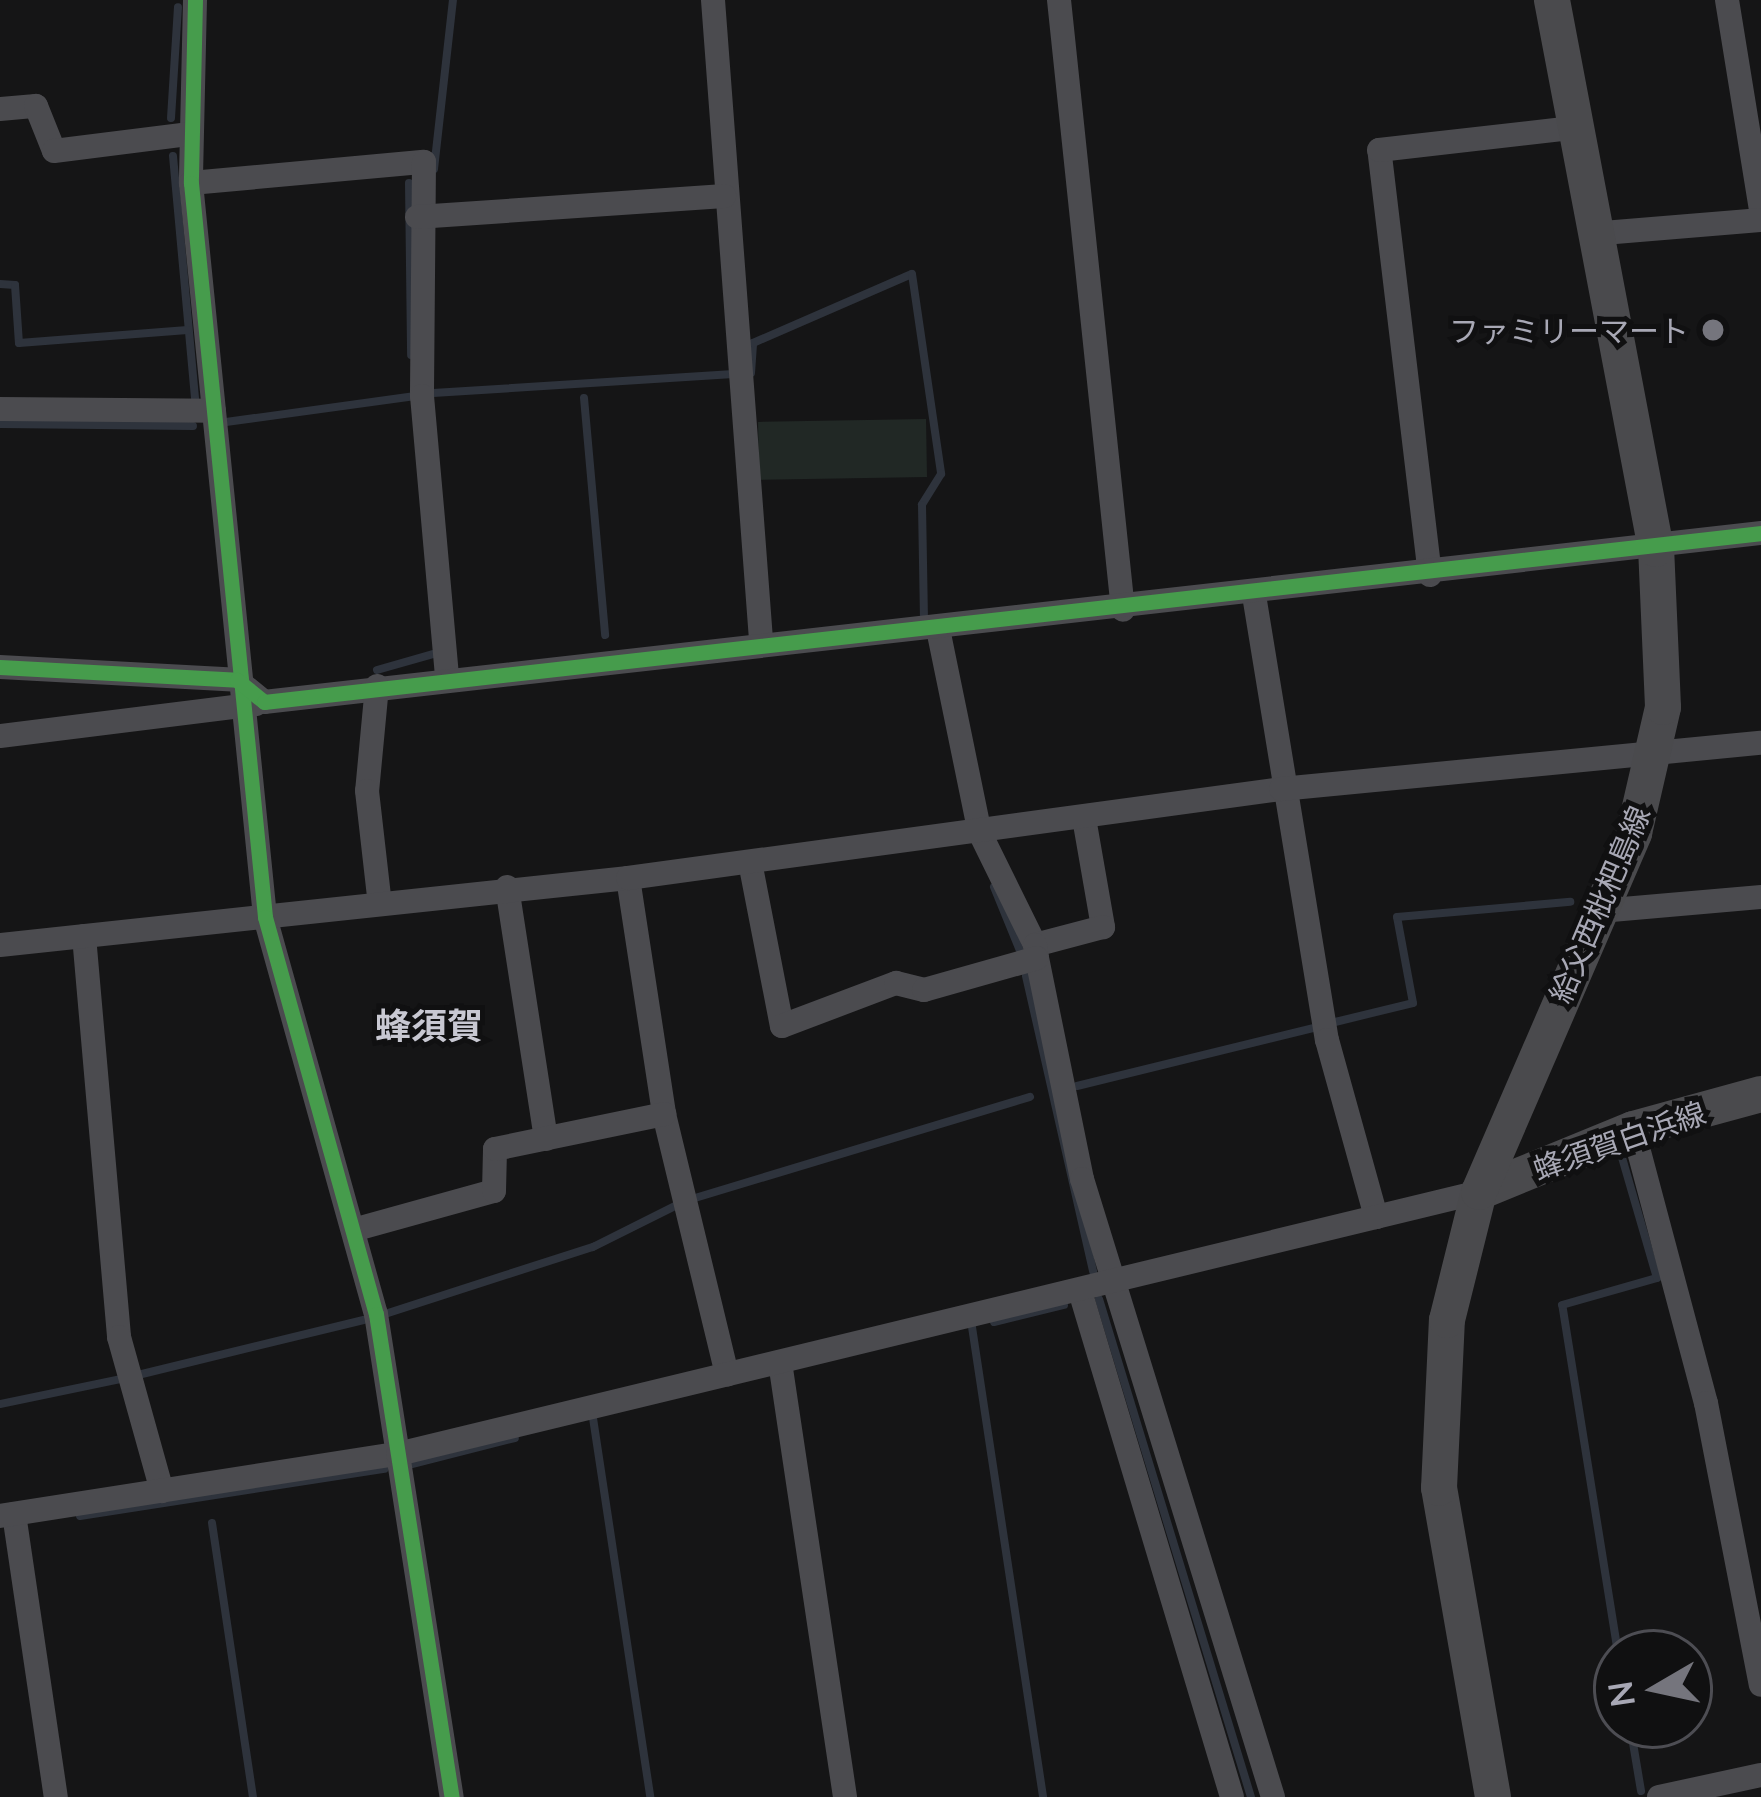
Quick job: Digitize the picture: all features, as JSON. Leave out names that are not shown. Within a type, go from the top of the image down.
[{"type":"main road","name":"給父西枇杷島線","points":[[1492,1797],[1436,1434],[1447,1320],[1479,1192],[1600,911],[1657,753],[1665,635],[1656,549],[1591,234],[1552,0]]},
{"type":"main road","name":"蜂須賀白浜線","points":[[1479,1192],[1633,1129],[1761,1094]]},
{"type":"street","points":[[195,0],[188,134],[191,183],[247,696],[265,917],[352,1230],[398,1454],[452,1797]]},
{"type":"street","points":[[728,0],[713,0],[724,196],[761,640]]},
{"type":"street","points":[[1059,0],[1123,610]]},
{"type":"street","points":[[1727,0],[1761,209]]},
{"type":"street","points":[[0,109],[36,106],[53,151],[188,134]]},
{"type":"street","points":[[1430,575],[1379,149],[1573,128]]},
{"type":"street","points":[[191,183],[424,163],[417,217],[447,676]]},
{"type":"street","points":[[417,217],[724,196]]},
{"type":"street","points":[[1591,234],[1761,220]]},
{"type":"street","points":[[0,410],[214,411]]},
{"type":"street","points":[[0,736],[247,696],[377,686],[761,640],[938,629],[1123,610],[1761,533]]},
{"type":"street","points":[[1253,595],[1281,789],[1327,1040],[1376,1217]]},
{"type":"street","points":[[938,629],[980,833],[1036,952],[1114,1282],[1273,1797]]},
{"type":"street","points":[[0,667],[247,696]]},
{"type":"street","points":[[377,686],[367,791],[379,896]]},
{"type":"street","points":[[0,945],[265,917],[379,896],[628,878],[1281,789],[1761,743]]},
{"type":"street","points":[[750,862],[782,1025],[896,983],[924,990],[1102,927],[1084,818]]},
{"type":"street","points":[[628,878],[664,1114],[727,1374]]},
{"type":"street","points":[[507,887],[546,1138]]},
{"type":"street","points":[[1600,911],[1761,897]]},
{"type":"street","points":[[84,936],[119,1337],[162,1491]]},
{"type":"street","points":[[352,1230],[494,1191],[495,1149],[664,1114]]},
{"type":"street","points":[[1633,1129],[1706,1403],[1761,1684]]},
{"type":"street","points":[[56,1797],[7,1515],[398,1454],[1479,1192]]},
{"type":"street","points":[[1080,1291],[1232,1797]]},
{"type":"street","points":[[780,1362],[845,1797]]},
{"type":"street","points":[[1659,1797],[1761,1775]]},
{"type":"shaded area","points":[[926,419],[927,477],[759,480],[758,422]]},
{"type":"waterway","points":[[434,169],[453,0]]},
{"type":"waterway","points":[[171,118],[178,7]]},
{"type":"waterway","points":[[173,156],[195,399]]},
{"type":"waterway","points":[[409,183],[411,355]]},
{"type":"waterway","points":[[751,373],[753,343],[912,274],[941,474],[922,505],[924,615]]},
{"type":"waterway","points":[[0,284],[15,285],[19,343],[188,330]]},
{"type":"waterway","points":[[433,393],[733,374]]},
{"type":"waterway","points":[[226,422],[415,396]]},
{"type":"waterway","points":[[584,398],[605,635]]},
{"type":"waterway","points":[[0,424],[193,426]]},
{"type":"waterway","points":[[377,670],[433,654]]},
{"type":"waterway","points":[[994,887],[1021,953]]},
{"type":"waterway","points":[[1335,1022],[1413,1003],[1397,917],[1570,902]]},
{"type":"waterway","points":[[1026,976],[1093,1272]]},
{"type":"waterway","points":[[1077,1086],[1313,1028]]},
{"type":"waterway","points":[[695,1198],[1030,1097]]},
{"type":"waterway","points":[[1614,1629],[1562,1305],[1657,1278],[1620,1151]]},
{"type":"waterway","points":[[385,1314],[593,1247],[675,1206]]},
{"type":"waterway","points":[[1099,1299],[1251,1797]]},
{"type":"waterway","points":[[994,1322],[1064,1305]]},
{"type":"waterway","points":[[142,1374],[364,1320]]},
{"type":"waterway","points":[[972,1327],[1043,1797]]},
{"type":"waterway","points":[[0,1404],[121,1379]]},
{"type":"waterway","points":[[593,1418],[650,1797]]},
{"type":"waterway","points":[[412,1464],[515,1438]]},
{"type":"waterway","points":[[80,1516],[384,1469]]},
{"type":"waterway","points":[[212,1523],[253,1797]]},
{"type":"waterway","points":[[1634,1749],[1641,1791]]},
{"type":"cycle path","points":[[195,0],[191,183],[265,917],[376,1314],[452,1797]]},
{"type":"cycle path","points":[[0,667],[237,680],[264,702],[1761,533]]},
{"type":"place","name":"ファミリーマート","points":[[1713,330]]},
{"type":"district","name":"蜂須賀","points":[[429,1026]]}]
